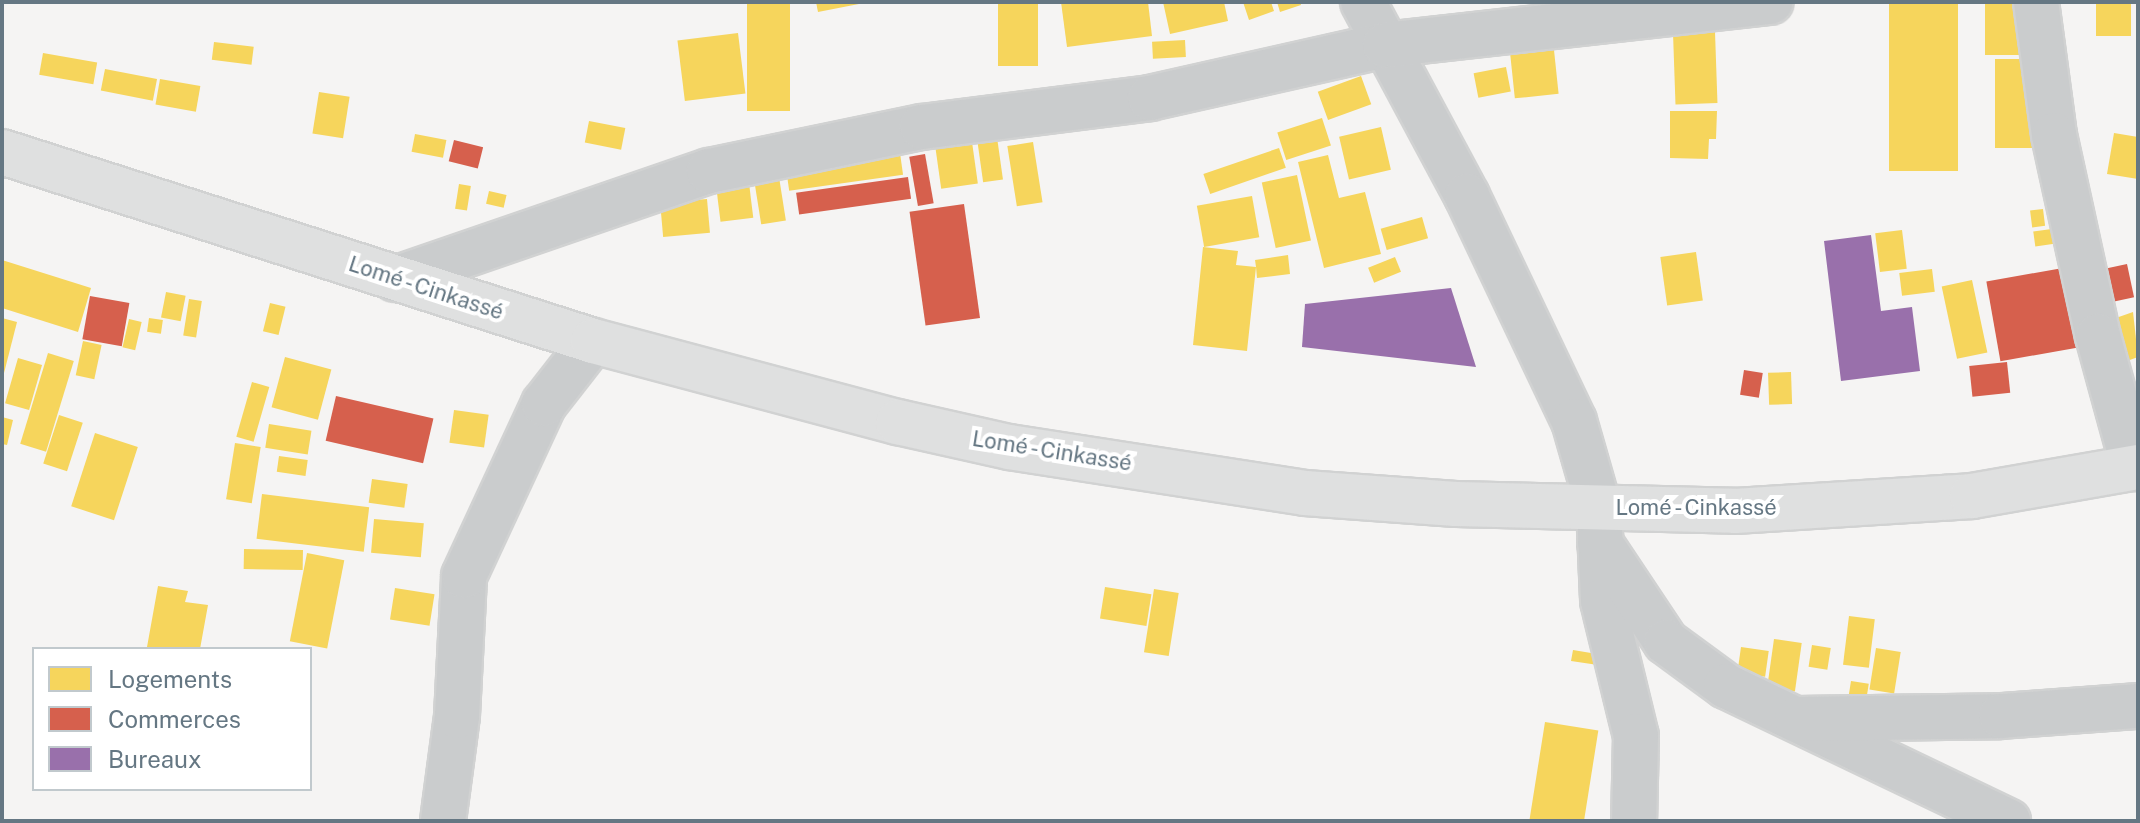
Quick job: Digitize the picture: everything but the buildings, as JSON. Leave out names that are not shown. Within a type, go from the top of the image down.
[{"type":"highway","name":"Lomé - Cinkassé","points":[[2,152],[593,341],[1009,447],[1305,493],[1599,525],[1735,511],[1972,496],[2136,467]]},
{"type":"street","points":[[1363,2],[1467,196],[1574,421],[1599,525],[1603,601],[1636,736],[1634,821]]},
{"type":"street","points":[[395,279],[709,171],[922,127],[1150,98],[1385,45],[1771,2]]},
{"type":"street","points":[[2036,2],[2059,162],[2098,336],[2136,467]]},
{"type":"street","points":[[443,821],[457,716],[464,576],[544,404],[593,341]]},
{"type":"street","points":[[1599,525],[1666,642],[1726,686],[1788,720],[2008,821]]},
{"type":"street","points":[[1788,720],[2001,716],[2138,706]]}]
